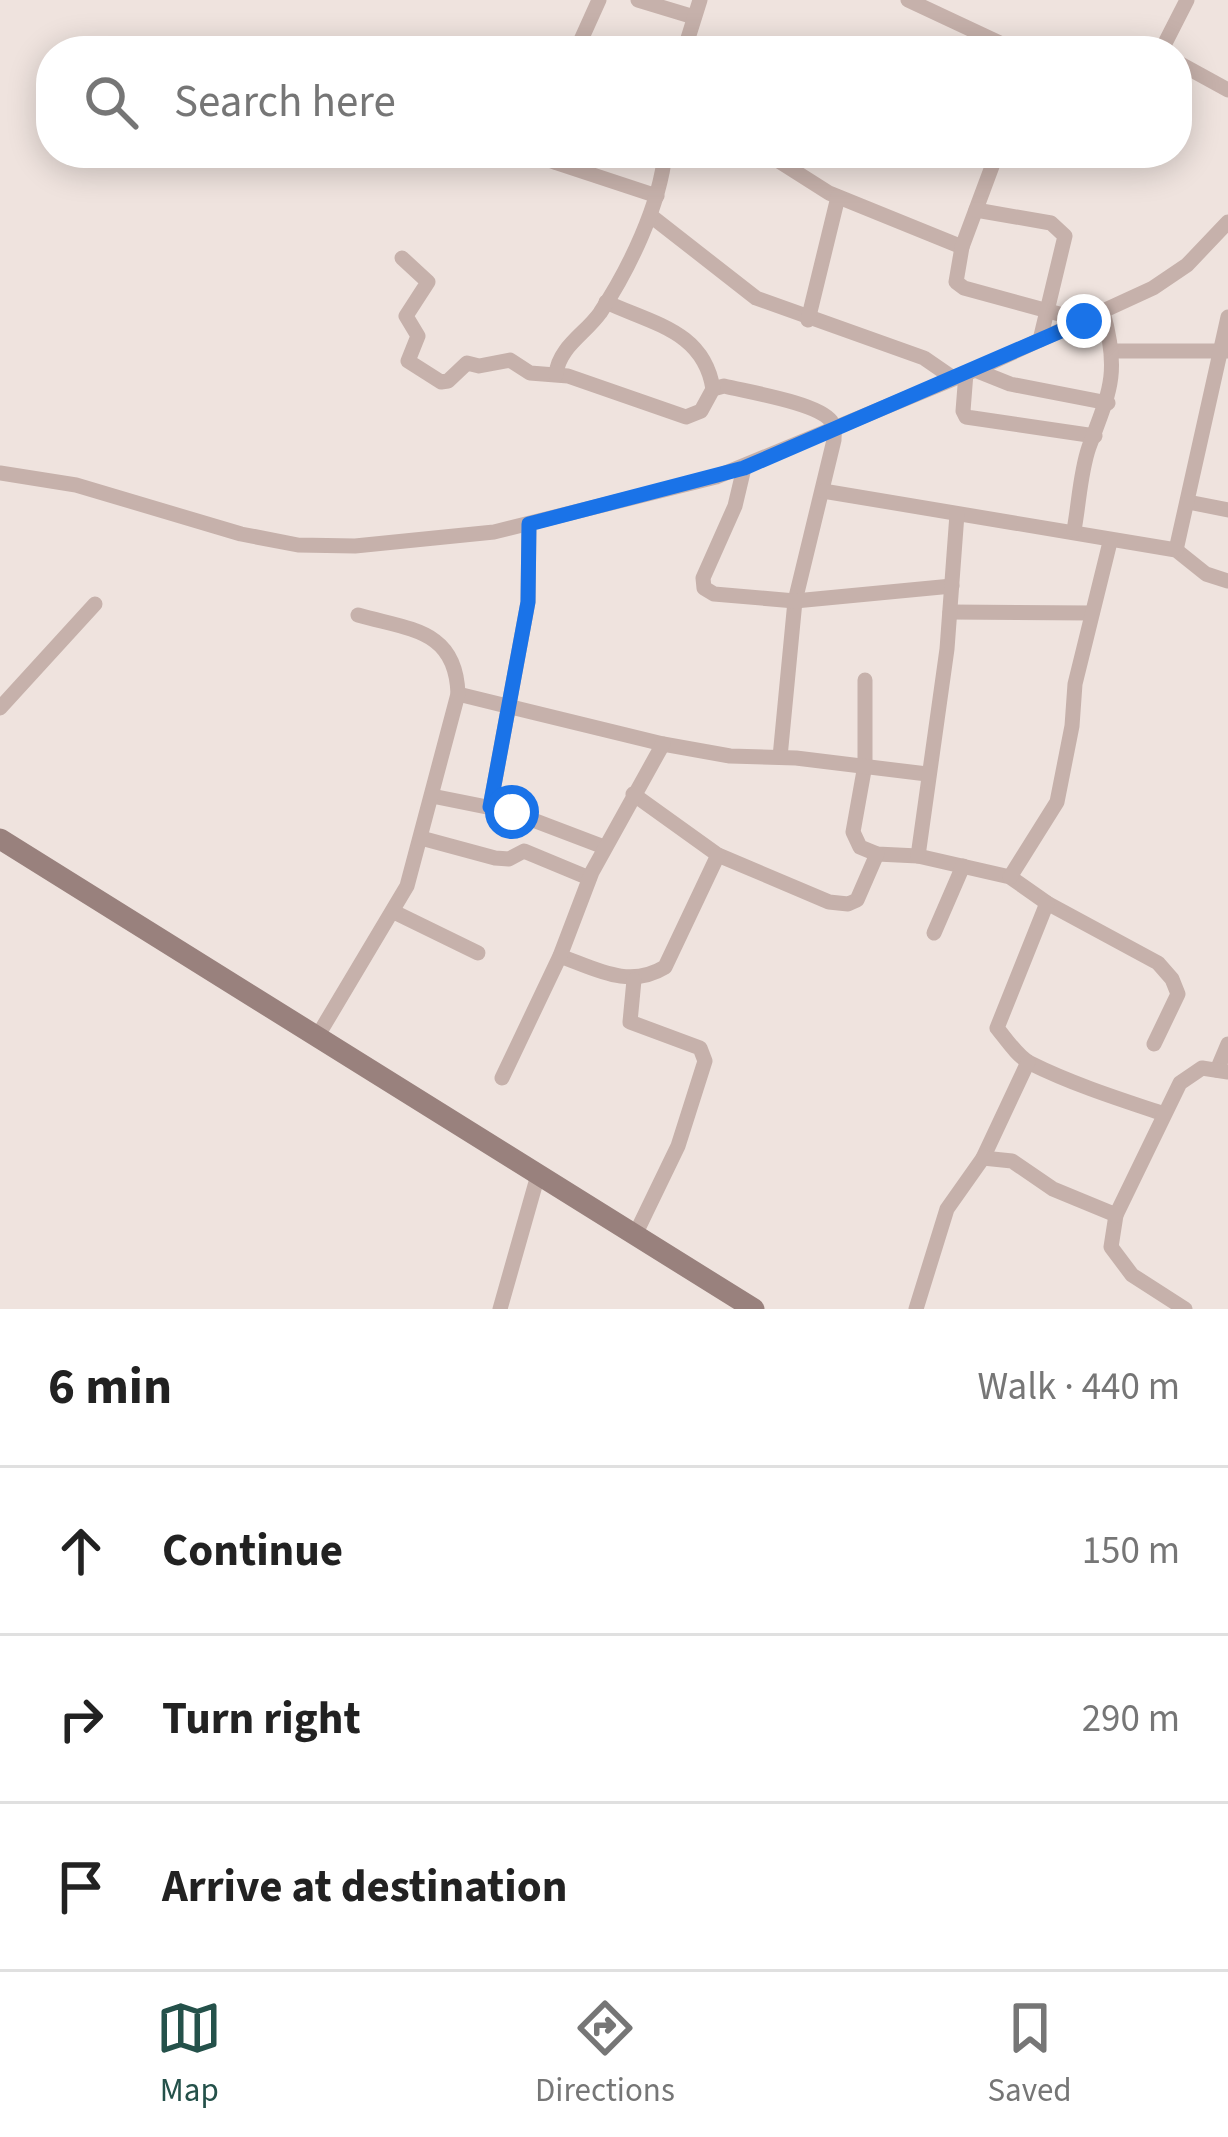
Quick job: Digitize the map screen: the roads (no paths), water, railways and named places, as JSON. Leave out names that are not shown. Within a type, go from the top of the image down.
[{"type":"main road","points":[[0,839],[752,1308]]},
{"type":"street","points":[[582,36],[598,0]]},
{"type":"street","points":[[638,0],[694,17]]},
{"type":"street","points":[[688,36],[700,0]]},
{"type":"street","points":[[908,0],[985,36]]},
{"type":"street","points":[[1169,36],[1187,0]]},
{"type":"street","points":[[1192,70],[1228,90]]},
{"type":"street","points":[[572,168],[657,196]]},
{"type":"street","points":[[556,374],[564,352],[606,302],[651,216],[662,168]]},
{"type":"street","points":[[788,168],[811,184],[962,248]]},
{"type":"street","points":[[991,168],[954,275],[964,288],[1084,321]]},
{"type":"street","points":[[808,320],[838,196]]},
{"type":"street","points":[[976,210],[1051,223],[1065,236],[1040,340]]},
{"type":"street","points":[[651,216],[735,285],[808,320],[964,374],[1108,403]]},
{"type":"street","points":[[0,473],[76,485],[241,534],[298,545],[355,546],[494,532],[744,468],[1153,288],[1187,265],[1228,222]]},
{"type":"street","points":[[402,258],[428,282],[406,321],[418,336],[408,362],[426,376],[448,381],[467,363],[479,366],[500,359],[530,373],[556,374],[686,417],[701,411],[713,389],[724,386],[828,416],[835,427],[795,601],[781,757]]},
{"type":"street","points":[[606,302],[688,340],[701,352],[713,389]]},
{"type":"street","points":[[1074,530],[1088,449],[1108,403],[1114,351],[1103,312]]},
{"type":"street","points":[[1177,550],[1225,351],[1228,317]]},
{"type":"street","points":[[1114,351],[1225,351]]},
{"type":"street","points":[[964,374],[966,417],[1095,436]]},
{"type":"street","points":[[744,468],[741,488],[704,578],[704,588],[714,594],[795,601],[952,586]]},
{"type":"street","points":[[823,491],[1177,550],[1206,574],[1228,581]]},
{"type":"street","points":[[1188,502],[1228,510]]},
{"type":"street","points":[[918,856],[950,612],[957,514]]},
{"type":"street","points":[[490,807],[528,602],[529,524]]},
{"type":"street","points":[[1010,878],[1057,802],[1075,684],[1110,542]]},
{"type":"street","points":[[0,708],[95,604]]},
{"type":"street","points":[[950,612],[1092,613]]},
{"type":"street","points":[[316,1037],[407,886],[458,694],[458,668],[437,639],[358,615]]},
{"type":"street","points":[[866,680],[865,765],[853,832],[860,847],[1010,878],[1158,963],[1178,994],[1154,1044]]},
{"type":"street","points":[[458,694],[730,756],[781,757],[927,774]]},
{"type":"street","points":[[502,1078],[560,956],[589,878],[662,744]]},
{"type":"street","points":[[633,794],[718,854],[829,902],[857,900],[877,854]]},
{"type":"street","points":[[432,796],[549,824],[604,848]]},
{"type":"street","points":[[421,838],[495,858],[509,859],[524,851],[589,878]]},
{"type":"street","points":[[560,956],[634,980],[665,967],[718,854]]},
{"type":"street","points":[[934,933],[963,866]]},
{"type":"street","points":[[1047,903],[997,1028],[1028,1062],[1085,1088],[1164,1114]]},
{"type":"street","points":[[394,911],[478,953]]},
{"type":"street","points":[[634,980],[630,1022],[700,1048],[705,1061],[678,1146],[635,1235]]},
{"type":"street","points":[[1185,1309],[1132,1275],[1111,1247],[1116,1215],[1187,1076],[1202,1069],[1222,1071],[1228,1044]]},
{"type":"street","points":[[916,1309],[947,1208],[983,1157],[1028,1062]]},
{"type":"street","points":[[983,1157],[1012,1161],[1053,1189],[1116,1215]]},
{"type":"street","points":[[500,1309],[538,1175]]}]
